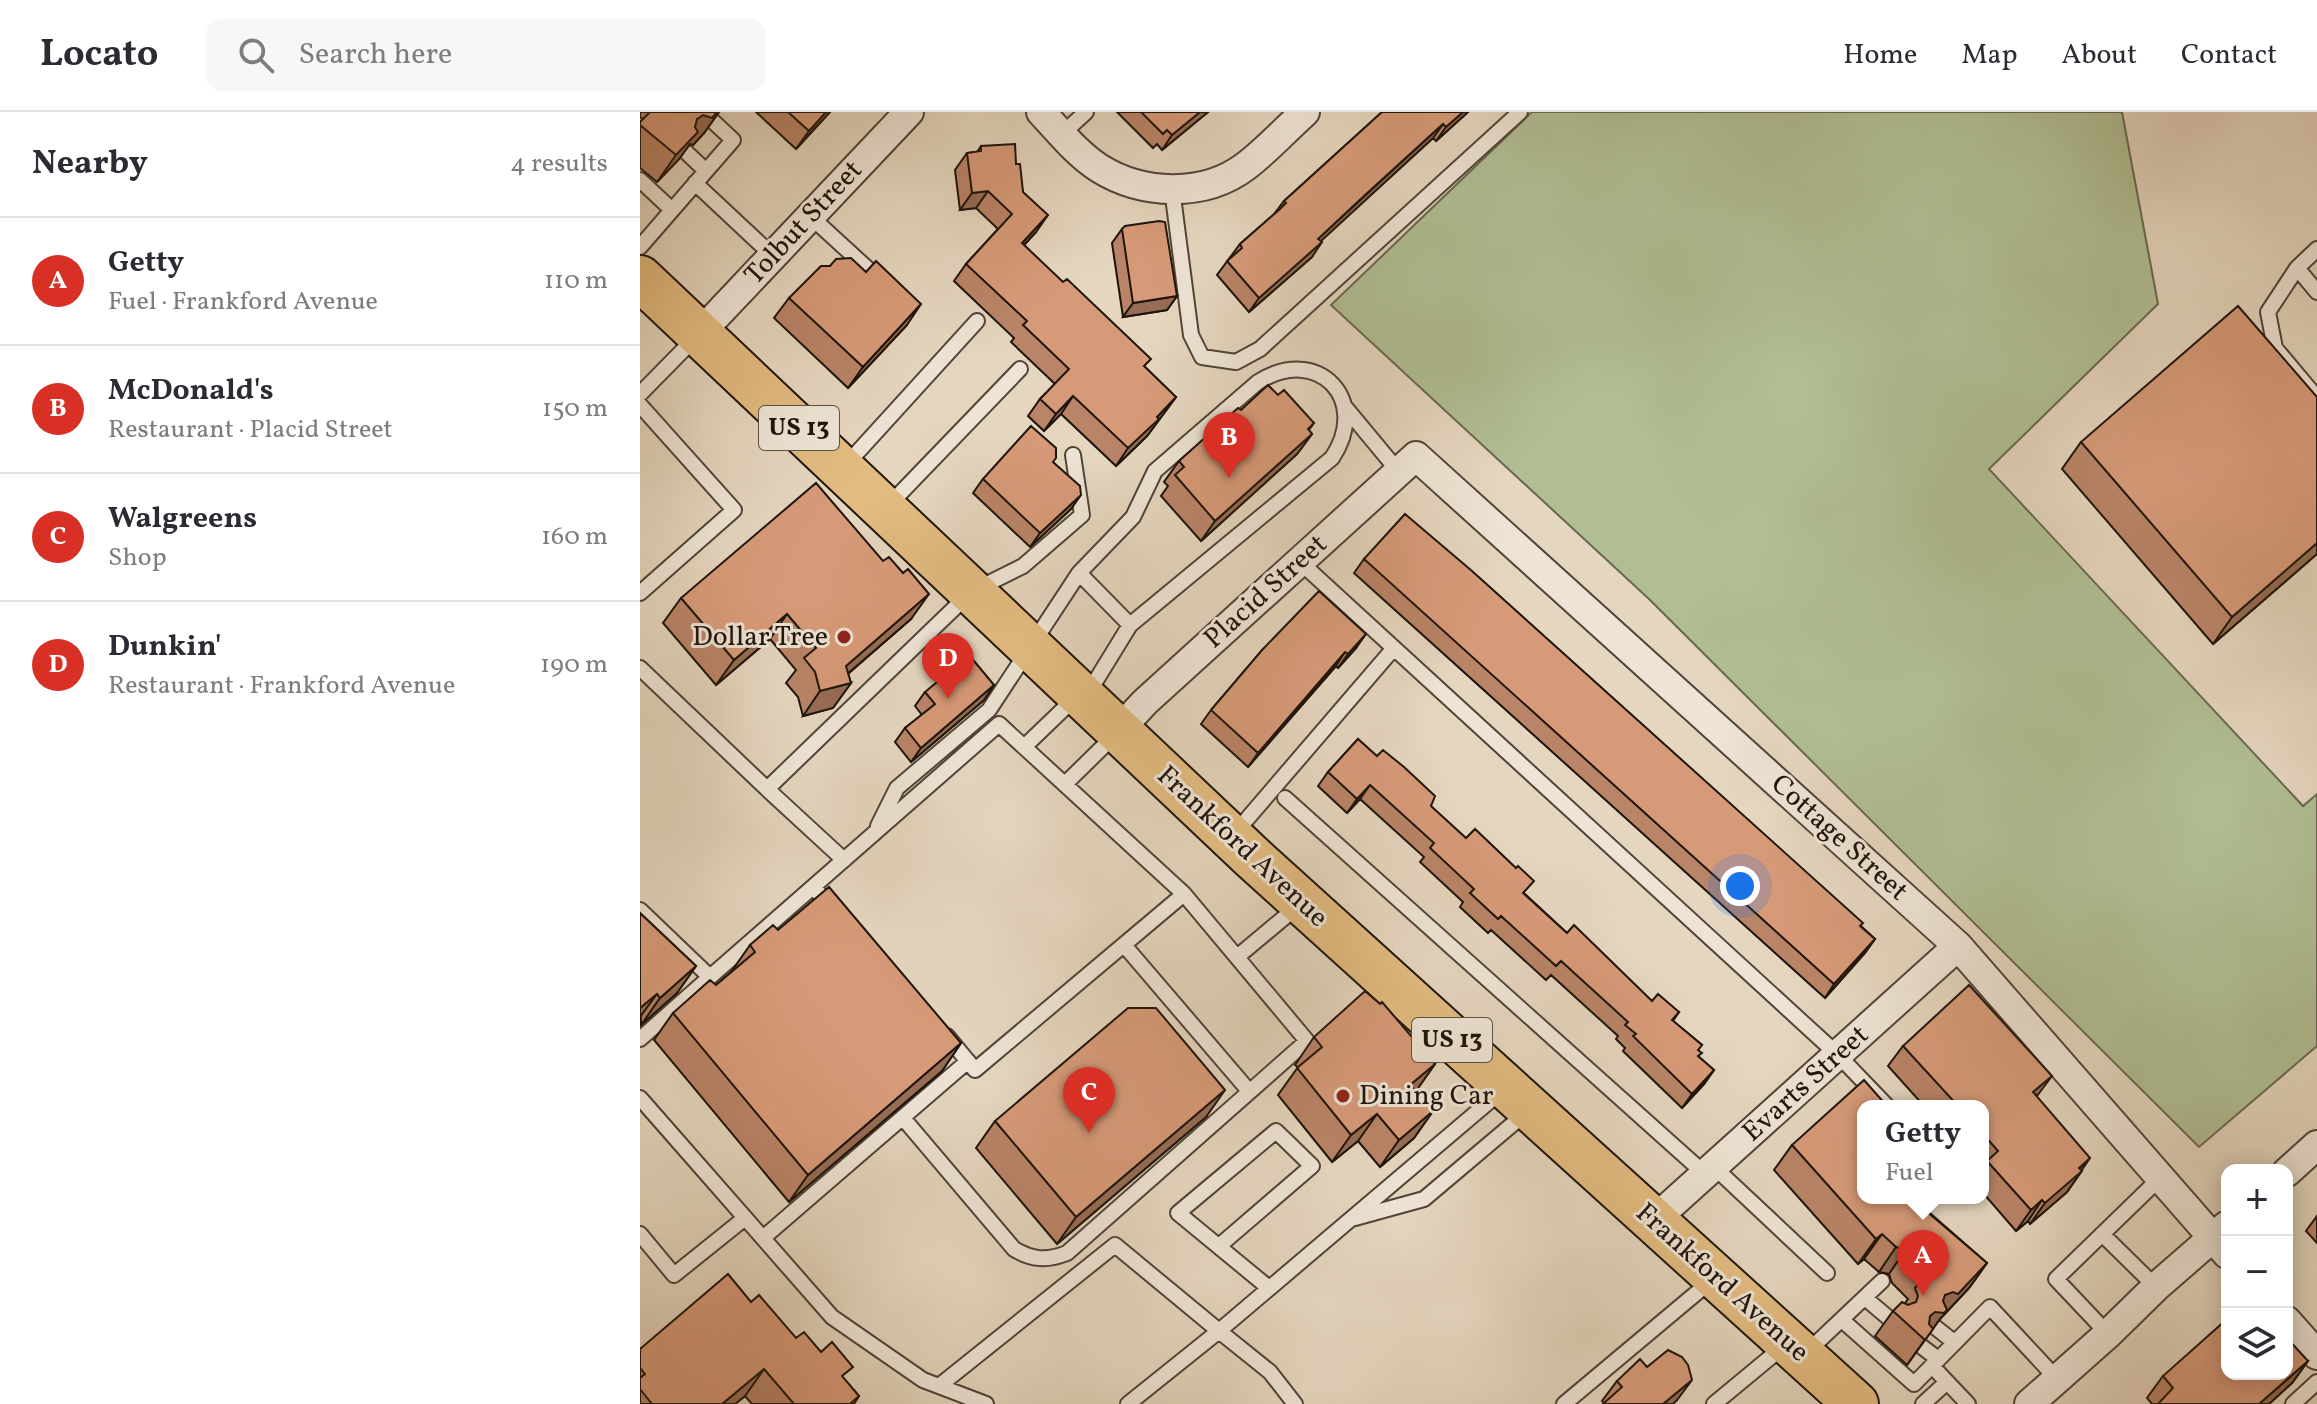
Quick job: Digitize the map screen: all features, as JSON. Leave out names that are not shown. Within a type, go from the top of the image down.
[{"type":"main road","name":"Frankford Avenue","points":[[640,278],[1302,903],[1856,1404]]},
{"type":"street","name":"Tolbut Street","points":[[699,334],[909,112]]},
{"type":"street","points":[[1041,112],[1099,167],[1133,184],[1172,189],[1203,186],[1244,168],[1305,112]]},
{"type":"street","name":"Placid Street","points":[[1118,731],[1145,702],[1407,464]]},
{"type":"street","name":"Cottage Street","points":[[1407,464],[1958,946],[2160,1178],[2221,1238]]},
{"type":"street","name":"Evarts Street","points":[[1653,1221],[1958,946]]},
{"type":"street","points":[[2293,1167],[2317,1145]]},
{"type":"street","points":[[2029,1404],[2156,1287],[2221,1240]]},
{"type":"street","points":[[2293,1328],[2317,1355]]},
{"type":"lane","points":[[640,247],[733,140],[703,112]]},
{"type":"lane","points":[[1062,134],[1086,112]]},
{"type":"lane","points":[[1172,189],[1191,335],[1202,357],[1236,362],[1260,349],[1520,112]]},
{"type":"lane","points":[[686,152],[706,171]]},
{"type":"lane","points":[[640,180],[672,210]]},
{"type":"lane","points":[[695,183],[773,256]]},
{"type":"lane","points":[[810,216],[889,289]]},
{"type":"lane","points":[[2317,249],[2297,268],[2268,312],[2275,348],[2317,398]]},
{"type":"lane","points":[[2297,268],[2317,292]]},
{"type":"lane","points":[[842,470],[977,321]]},
{"type":"lane","points":[[640,394],[699,334]]},
{"type":"lane","points":[[875,833],[897,788],[989,710],[1079,573],[1133,517],[1155,471],[1258,382],[1274,372],[1291,368],[1309,370],[1325,378],[1338,391],[1345,407],[1347,425],[1342,443],[1332,458],[1130,625],[1082,696],[1024,747]]},
{"type":"lane","points":[[884,510],[1020,369]]},
{"type":"lane","points":[[640,405],[734,510],[640,593]]},
{"type":"lane","points":[[1345,407],[1407,464]]},
{"type":"lane","points":[[767,789],[971,592],[1023,566],[1082,515],[1073,455]]},
{"type":"lane","points":[[1299,561],[1838,1055],[1881,1100]]},
{"type":"lane","points":[[1079,573],[1130,625]]},
{"type":"lane","points":[[1231,837],[1394,648]]},
{"type":"lane","points":[[640,668],[844,860]]},
{"type":"lane","points":[[640,1039],[999,724],[1184,894],[1307,1041],[1067,1253],[1053,1258],[1026,1256],[1014,1249],[903,1118]]},
{"type":"lane","points":[[1065,784],[1118,731]]},
{"type":"lane","points":[[1285,798],[1827,1273]]},
{"type":"lane","points":[[813,887],[842,917]]},
{"type":"lane","points":[[939,1027],[975,1070],[1184,894]]},
{"type":"lane","points":[[1237,957],[1302,903]]},
{"type":"lane","points":[[640,910],[710,977]]},
{"type":"lane","points":[[1124,945],[1249,1091]]},
{"type":"lane","points":[[763,1238],[968,1061]]},
{"type":"lane","points":[[640,1098],[832,1317],[923,1380],[979,1403]]},
{"type":"lane","points":[[1350,1220],[1424,1199],[1517,1099]]},
{"type":"lane","points":[[1128,1404],[1350,1220],[1517,1099]]},
{"type":"lane","points":[[1219,1246],[1312,1166],[1276,1131],[1178,1213],[1269,1288]]},
{"type":"lane","points":[[2108,1334],[2056,1279],[2160,1178]]},
{"type":"lane","points":[[640,1234],[674,1275],[745,1218]]},
{"type":"lane","points":[[2102,1234],[2156,1287]]},
{"type":"lane","points":[[939,1386],[1115,1245],[1270,1372],[1295,1404]]},
{"type":"lane","points":[[1564,1404],[1715,1277]]},
{"type":"lane","points":[[1714,1404],[1842,1320],[1882,1281]]},
{"type":"lane","points":[[1865,1298],[1891,1320]]},
{"type":"lane","points":[[1842,1320],[1914,1384],[1990,1307],[2057,1379]]},
{"type":"lane","points":[[1935,1327],[1954,1342]]},
{"type":"lane","points":[[1921,1346],[1947,1382],[1968,1404]]},
{"type":"lane","points":[[1923,1404],[1947,1382]]},
{"type":"lane","points":[[2293,1404],[2317,1382]]},
{"type":"green space","points":[[1532,112],[2122,112],[2158,304],[1989,469],[2303,806],[2317,794],[2317,1046],[2199,1147],[1649,599],[1331,305]]},
{"type":"building","points":[[650,112],[717,112],[712,118],[703,115],[697,119],[695,127],[698,132],[676,155],[640,125]]},
{"type":"building","points":[[788,112],[826,112],[809,131]]},
{"type":"building","points":[[1141,112],[1200,112],[1172,135],[1167,130],[1163,134]]},
{"type":"building","points":[[1382,112],[1463,112],[1446,127],[1443,124],[1365,195],[1318,239],[1322,242],[1259,298],[1227,261],[1242,248],[1240,244],[1286,203],[1284,201]]},
{"type":"building","points":[[1015,144],[1023,192],[1048,215],[1022,243],[1063,282],[1067,279],[1151,359],[1144,366],[1176,397],[1157,417],[1159,419],[1128,448],[1073,396],[1056,414],[1040,399],[1069,369],[1023,325],[1027,321],[966,264],[1012,214],[988,191],[972,193],[967,153],[981,151],[981,146]]},
{"type":"building","points":[[1165,222],[1177,296],[1133,303],[1122,229]]},
{"type":"building","points":[[851,258],[866,272],[876,261],[921,304],[863,367],[789,298],[821,266],[830,266],[836,259]]},
{"type":"building","points":[[2238,306],[2317,397],[2317,543],[2232,617],[2081,442]]},
{"type":"building","points":[[1268,385],[1278,395],[1284,390],[1314,423],[1308,429],[1312,434],[1215,521],[1175,475],[1184,467],[1179,461]]},
{"type":"building","points":[[1031,426],[1056,448],[1053,462],[1080,486],[1081,495],[1040,533],[983,479]]},
{"type":"building","points":[[816,483],[883,561],[889,557],[903,573],[908,569],[929,594],[846,666],[851,683],[820,691],[815,672],[804,658],[816,648],[787,614],[734,660],[681,598]]},
{"type":"building","points":[[1405,514],[1863,923],[1860,926],[1875,939],[1834,984],[1364,559]]},
{"type":"building","points":[[1319,591],[1366,634],[1348,654],[1345,652],[1258,753],[1211,710],[1263,649]]},
{"type":"building","points":[[969,655],[994,685],[921,748],[905,728],[935,704],[925,692]]},
{"type":"building","points":[[1358,739],[1377,756],[1383,750],[1404,767],[1435,796],[1431,806],[1466,838],[1475,829],[1516,868],[1518,866],[1534,881],[1523,893],[1567,933],[1574,925],[1652,1001],[1658,994],[1679,1012],[1672,1020],[1702,1045],[1698,1050],[1702,1053],[1698,1056],[1714,1070],[1692,1094],[1633,1036],[1636,1034],[1625,1025],[1628,1022],[1561,961],[1556,966],[1501,916],[1498,919],[1470,893],[1474,889],[1430,848],[1434,843],[1370,785],[1357,799],[1328,772]]},
{"type":"building","points":[[829,887],[961,1043],[808,1175],[673,1013],[710,980],[716,985],[755,952],[750,945],[773,925],[778,930]]},
{"type":"building","points":[[640,913],[696,966],[660,998],[657,994],[640,1008]]},
{"type":"building","points":[[1969,985],[2052,1076],[2033,1092],[2090,1158],[2079,1168],[2082,1171],[2045,1203],[2042,1200],[2031,1210],[1989,1163],[1998,1151],[1989,1141],[1989,1100],[1952,1100],[1903,1046]]},
{"type":"building","points":[[1365,991],[1380,1004],[1382,1002],[1435,1064],[1410,1085],[1433,1111],[1399,1140],[1377,1114],[1351,1135],[1297,1068],[1322,1047],[1314,1037]]},
{"type":"building","points":[[1128,1008],[1156,1008],[1225,1090],[1076,1217],[995,1121]]},
{"type":"building","points":[[1864,1080],[1882,1100],[1857,1100],[1857,1204],[1918,1204],[1987,1263],[1958,1294],[1945,1295],[1943,1301],[1947,1310],[1930,1316],[1929,1324],[1933,1329],[1925,1340],[1893,1311],[1902,1302],[1908,1305],[1916,1302],[1918,1296],[1915,1288],[1927,1275],[1909,1258],[1906,1249],[1896,1247],[1882,1234],[1876,1239],[1792,1145]]},
{"type":"building","points":[[728,1274],[751,1302],[759,1295],[796,1338],[804,1332],[821,1352],[832,1342],[853,1367],[842,1376],[859,1396],[850,1404],[794,1404],[764,1369],[722,1404],[652,1404],[640,1389],[640,1378],[645,1374],[640,1368],[640,1349]]},
{"type":"building","points":[[2221,1324],[2221,1380],[2286,1380],[2259,1404],[2158,1404],[2173,1388],[2163,1376]]},
{"type":"building","points":[[2293,1345],[2308,1361],[2293,1374]]},
{"type":"building","points":[[1668,1350],[1682,1357],[1692,1380],[1663,1404],[1603,1404],[1622,1387],[1617,1381],[1640,1359],[1647,1367]]},
{"type":"place","name":"McDonald's","points":[[1229,478]]},
{"type":"place","name":"Dollar Tree","points":[[844,637]]},
{"type":"place","name":"Dunkin'","points":[[948,699]]},
{"type":"place","name":"Dining Car","points":[[1343,1096]]},
{"type":"place","name":"Walgreens","points":[[1089,1133]]},
{"type":"place","name":"Getty","points":[[1923,1296]]}]
